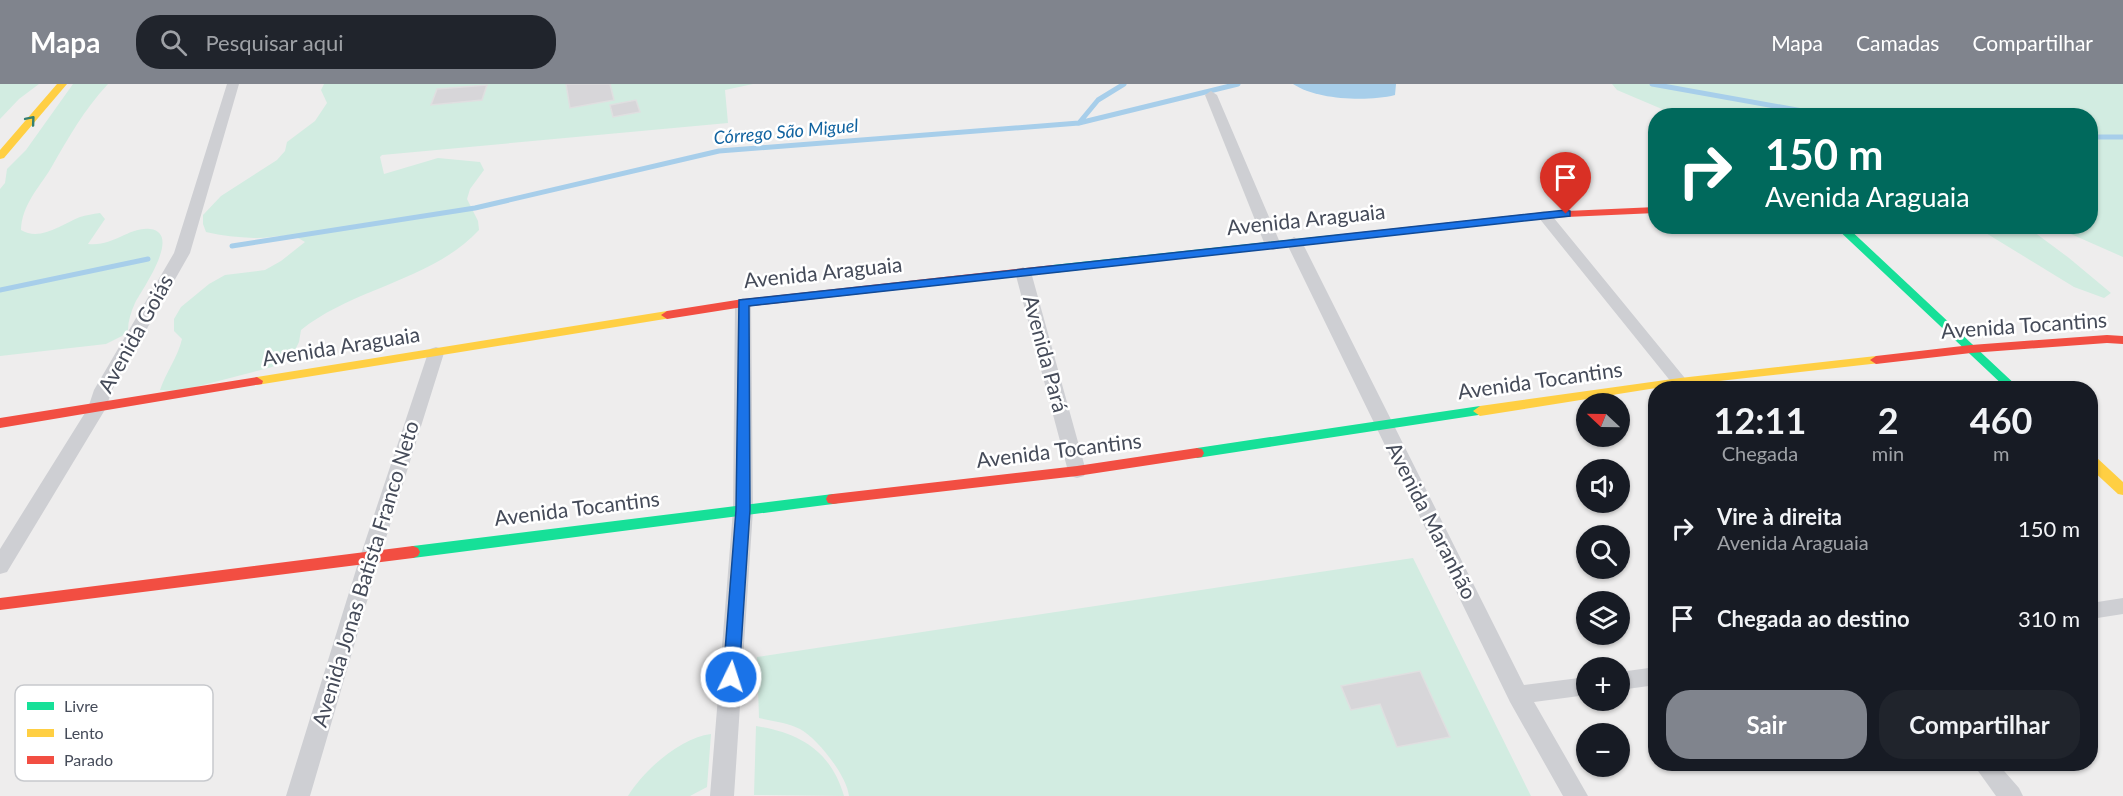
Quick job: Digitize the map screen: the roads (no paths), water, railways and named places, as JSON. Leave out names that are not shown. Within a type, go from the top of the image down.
[{"type":"street","points":[[0,156],[62,84]]},
{"type":"street","name":"Avenida Goiás","points":[[0,566],[97,408],[103,390],[182,253],[233,84]]},
{"type":"street","points":[[1211,95],[1273,245]]},
{"type":"street","name":"Avenida Araguaia","points":[[0,423],[743,303],[1544,215],[1648,210]]},
{"type":"street","points":[[1544,215],[1679,381]]},
{"type":"street","points":[[1848,234],[2005,381]]},
{"type":"street","name":"Avenida Maranhão","points":[[1294,242],[1382,425],[1518,695],[1576,796]]},
{"type":"street","name":"Avenida Pará","points":[[1023,272],[1077,471]]},
{"type":"street","points":[[722,796],[743,510],[743,303]]},
{"type":"street","name":"Avenida Tocantins","points":[[1715,381],[1971,350],[2107,339],[2123,340]]},
{"type":"street","name":"Avenida Jonas Batista Franco Neto","points":[[298,796],[370,556],[435,353]]},
{"type":"street","name":"Avenida Tocantins","points":[[0,604],[370,556],[1077,471],[1382,425],[1648,390]]},
{"type":"street","points":[[2098,467],[2123,490]]},
{"type":"street","points":[[2098,610],[2123,606]]},
{"type":"street","points":[[1630,680],[1648,677]]},
{"type":"street","points":[[1518,695],[1576,687]]},
{"type":"street","points":[[1990,771],[2011,796]]},
{"type":"water","points":[[1293,84],[1396,84],[1395,95],[1357,99],[1315,93]]},
{"type":"waterway","points":[[1079,123],[1098,100],[1124,84]]},
{"type":"waterway","name":"Córrego São Miguel","points":[[1079,123],[1238,84]]},
{"type":"waterway","name":"Córrego São Miguel","points":[[1652,84],[1786,108]]},
{"type":"waterway","name":"Córrego São Miguel","points":[[232,246],[475,208],[719,151],[1079,123]]},
{"type":"waterway","name":"Córrego São Miguel","points":[[2098,137],[2123,137]]},
{"type":"waterway","name":"Córrego São Miguel","points":[[0,290],[148,259]]}]
